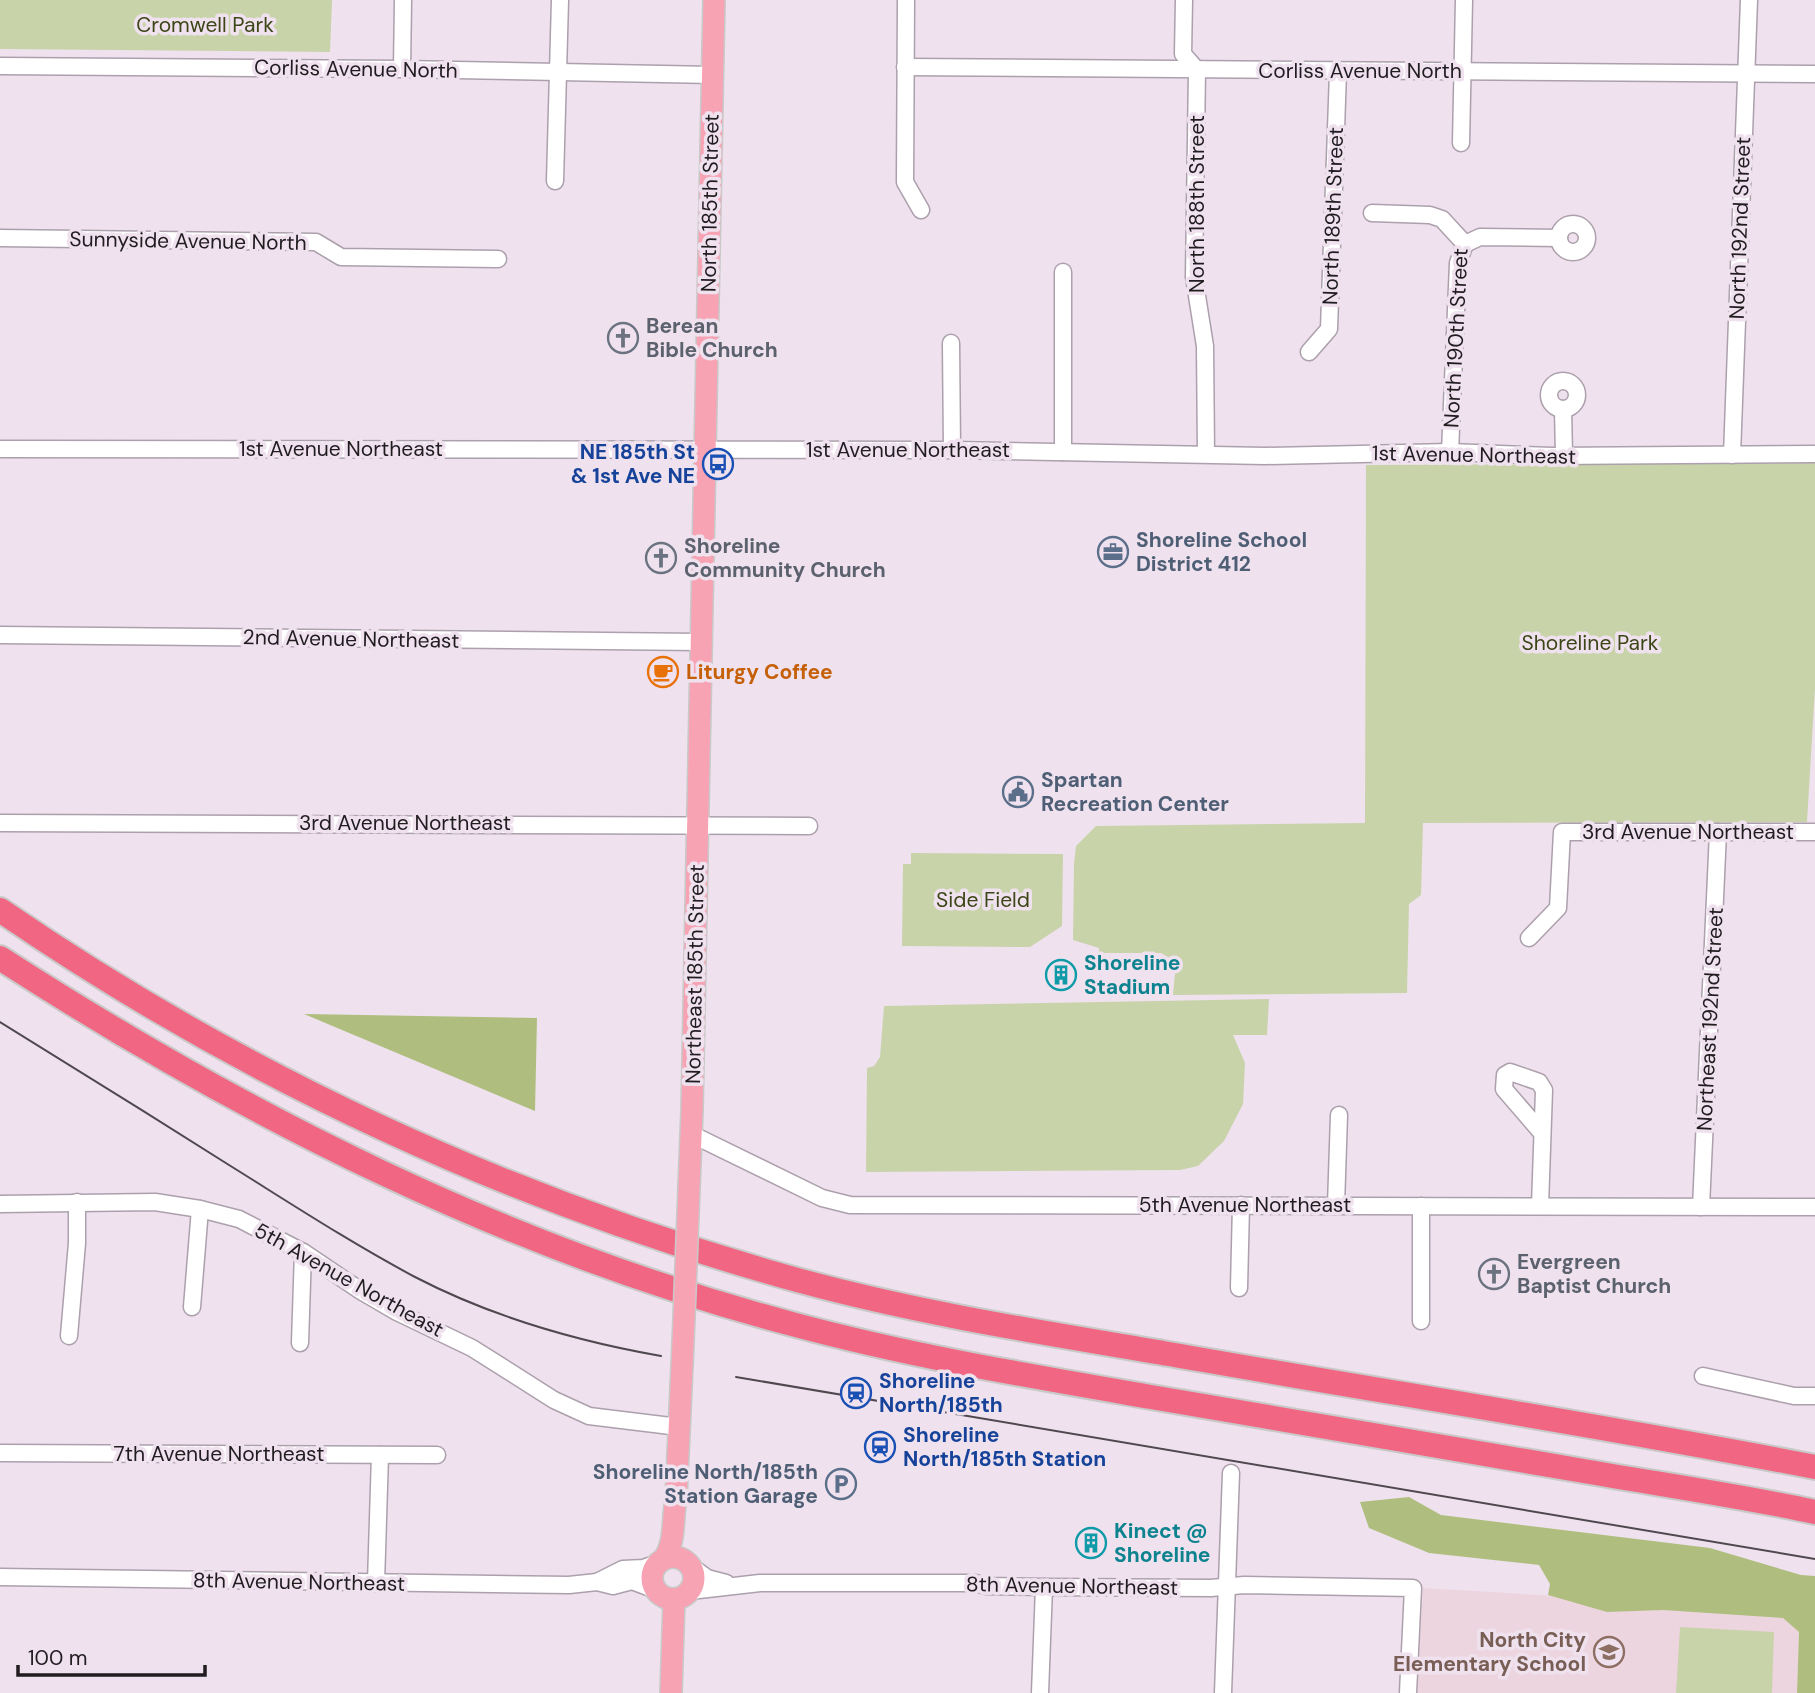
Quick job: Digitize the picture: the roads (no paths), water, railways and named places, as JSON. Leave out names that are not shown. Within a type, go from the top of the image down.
[{"type":"highway","points":[[0,910],[76,961],[163,1014],[344,1111],[531,1192],[713,1255],[800,1281],[958,1317],[1815,1467]]},
{"type":"highway","points":[[0,958],[199,1080],[290,1129],[430,1196],[623,1272],[790,1324],[953,1362],[1028,1376],[1815,1512]]},
{"type":"highway","points":[[0,979],[110,1027]]},
{"type":"main road","name":"North 185th Street","points":[[705,449],[714,0]]},
{"type":"main road","name":"Northeast 185th Street","points":[[661,1561],[672,1545],[683,1343],[691,1134],[705,449]]},
{"type":"main road","name":"Northeast 185th Street","points":[[676,1499],[683,1516],[683,1536],[690,1565]]},
{"type":"main road","points":[[677,1557],[690,1565],[694,1579],[673,1593],[652,1576],[661,1561],[677,1557]]},
{"type":"main road","points":[[671,1693],[673,1593]]},
{"type":"street","points":[[402,69],[403,0]]},
{"type":"street","points":[[555,181],[560,0]]},
{"type":"street","points":[[906,0],[905,182],[920,210]]},
{"type":"street","name":"North 188th Street","points":[[1184,0],[1183,54],[1197,70],[1194,277],[1205,346],[1206,454]]},
{"type":"street","points":[[1461,144],[1464,0]]},
{"type":"street","name":"North 192nd Street","points":[[1732,455],[1749,0]]},
{"type":"street","name":"Corliss Avenue North","points":[[0,66],[713,75]]},
{"type":"street","name":"Corliss Avenue North","points":[[905,67],[1815,74]]},
{"type":"street","name":"North 189th Street","points":[[1308,352],[1329,329],[1338,72]]},
{"type":"street","name":"North 190th Street","points":[[1372,213],[1430,215],[1442,219],[1465,244],[1458,263],[1450,452]]},
{"type":"street","points":[[1465,244],[1480,237],[1559,238]]},
{"type":"street","name":"Sunnyside Avenue North","points":[[0,238],[316,242],[341,257],[498,259]]},
{"type":"street","points":[[1063,272],[1063,452]]},
{"type":"street","points":[[951,343],[952,450]]},
{"type":"street","points":[[1563,410],[1564,456]]},
{"type":"street","name":"1st Avenue Northeast","points":[[0,449],[952,450],[1265,456],[1450,452],[1564,456],[1815,454]]},
{"type":"street","name":"2nd Avenue Northeast","points":[[0,635],[701,642]]},
{"type":"street","name":"3rd Avenue Northeast","points":[[0,823],[809,826]]},
{"type":"street","name":"3rd Avenue Northeast","points":[[1529,938],[1558,908],[1562,832],[1815,832]]},
{"type":"street","name":"Northeast 192nd Street","points":[[1701,1207],[1718,832]]},
{"type":"street","points":[[1336,1205],[1339,1115]]},
{"type":"street","points":[[1540,1206],[1542,1133]]},
{"type":"street","name":"5th Avenue Northeast","points":[[691,1134],[822,1198],[850,1205],[1815,1207]]},
{"type":"street","points":[[69,1336],[77,1243],[77,1202]]},
{"type":"street","name":"5th Avenue Northeast","points":[[0,1204],[155,1202],[239,1219],[303,1252],[361,1292],[397,1312],[472,1348],[554,1400],[589,1416],[679,1427]]},
{"type":"street","points":[[1239,1289],[1241,1205]]},
{"type":"street","points":[[1420,1206],[1421,1321]]},
{"type":"street","points":[[192,1307],[200,1209]]},
{"type":"street","points":[[300,1343],[303,1252]]},
{"type":"street","points":[[1703,1376],[1794,1396],[1815,1396]]},
{"type":"street","name":"7th Avenue Northeast","points":[[0,1453],[437,1455]]},
{"type":"street","points":[[376,1583],[380,1455]]},
{"type":"street","points":[[1223,1693],[1231,1473]]},
{"type":"street","name":"8th Avenue Northeast","points":[[597,1583],[623,1569],[643,1568],[661,1561]]},
{"type":"street","name":"8th Avenue Northeast","points":[[690,1565],[707,1578],[731,1584]]},
{"type":"street","name":"8th Avenue Northeast","points":[[0,1577],[569,1585],[597,1583],[612,1586],[632,1581],[673,1593],[731,1584],[975,1583],[987,1586],[1044,1587],[1413,1588],[1408,1693]]},
{"type":"street","points":[[1040,1693],[1044,1587]]},
{"type":"tram line","points":[[0,1022],[321,1222],[415,1277],[474,1304],[535,1326],[661,1356]]},
{"type":"tram line","points":[[736,1377],[1815,1559]]},
{"type":"place","name":"Berean Bible Church","points":[[623,338]]},
{"type":"place","name":"NE 185th St & 1st Ave NE","points":[[718,464]]},
{"type":"place","name":"Shoreline School District 412","points":[[1113,552]]},
{"type":"place","name":"Shoreline Community Church","points":[[661,558]]},
{"type":"place","name":"Liturgy Coffee","points":[[663,672]]},
{"type":"place","name":"Spartan Recreation Center","points":[[1018,792]]},
{"type":"place","name":"Shoreline Stadium","points":[[1061,975]]},
{"type":"place","name":"Evergreen Baptist Church","points":[[1494,1274]]},
{"type":"place","name":"Shoreline North/185th","points":[[856,1393]]},
{"type":"place","name":"Shoreline North/185th Station","points":[[880,1447]]},
{"type":"place","name":"Shoreline North/185th Station Garage","points":[[841,1484]]},
{"type":"place","name":"Kinect @ Shoreline","points":[[1091,1543]]},
{"type":"place","name":"North City Elementary School","points":[[1609,1652]]},
{"type":"park label","name":"Cromwell Park","points":[[205,25]]},
{"type":"park label","name":"Shoreline Park","points":[[1590,643]]},
{"type":"park label","name":"Side Field","points":[[983,900]]}]
